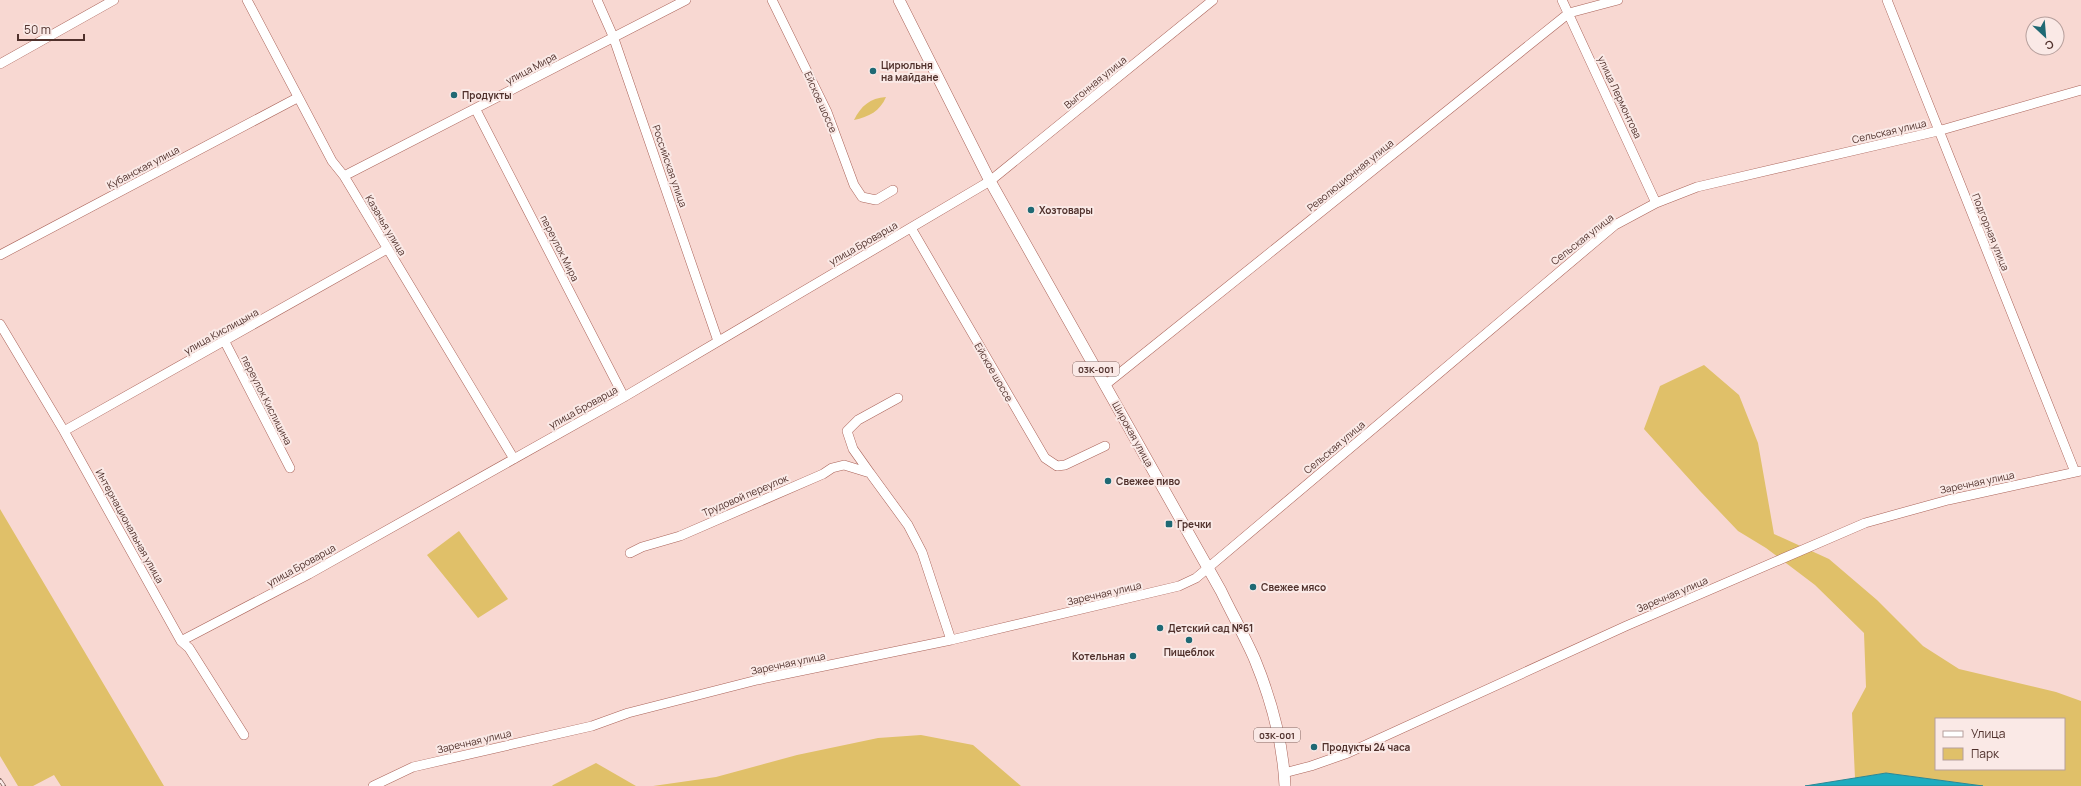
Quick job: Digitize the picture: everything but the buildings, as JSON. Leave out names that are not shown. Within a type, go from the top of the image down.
[{"type":"main road","name":"03К-001","points":[[899,0],[990,181]]},
{"type":"main road","name":"Широкая улица","points":[[990,181],[1209,567],[1255,661],[1268,697],[1284,773],[1285,786]]},
{"type":"street","points":[[0,64],[114,0]]},
{"type":"street","name":"Казачья улица","points":[[247,0],[297,98],[332,161],[344,176],[514,459]]},
{"type":"street","name":"Российская улица","points":[[596,0],[613,36],[718,341]]},
{"type":"street","name":"улица Мира","points":[[344,176],[476,110],[613,36],[686,0]]},
{"type":"street","name":"Ейское шоссе","points":[[772,0],[827,112],[854,185],[862,197],[876,200],[893,190]]},
{"type":"street","name":"Выгонная улица","points":[[990,181],[1213,0]]},
{"type":"street","name":"улица Лермонтова","points":[[1562,0],[1656,203]]},
{"type":"street","name":"Революционная улица","points":[[1105,385],[1569,13],[1618,0]]},
{"type":"street","name":"Подгорная улица","points":[[1888,0],[1938,131],[2078,472]]},
{"type":"street","name":"Сельская улица","points":[[1209,567],[1615,225],[1656,203],[1697,187],[1938,131],[2081,90]]},
{"type":"street","name":"Кубанская улица","points":[[0,255],[297,98]]},
{"type":"street","name":"переулок Мира","points":[[476,110],[624,397]]},
{"type":"street","name":"улица Броварца","points":[[181,641],[309,574],[624,397],[990,181]]},
{"type":"street","name":"Ейское шоссе","points":[[911,228],[1045,458],[1057,466],[1065,465],[1105,446]]},
{"type":"street","name":"улица Кислицына","points":[[64,431],[225,342],[387,249]]},
{"type":"street","name":"Интернациональная улица","points":[[0,324],[64,431],[181,641],[189,648],[244,735]]},
{"type":"street","name":"переулок Кислицина","points":[[225,342],[290,468]]},
{"type":"street","points":[[898,398],[858,420],[847,431],[853,449],[908,525],[922,552],[951,640]]},
{"type":"street","name":"Трудовой переулок","points":[[630,553],[642,547],[680,536],[823,474],[832,468],[844,465],[870,473]]},
{"type":"street","name":"Заречная улица","points":[[1284,773],[1348,753],[1626,626],[1865,523],[1948,500],[2078,472]]},
{"type":"street","name":"Заречная улица","points":[[372,786],[413,766],[592,726],[628,713],[757,680],[951,640],[1179,586],[1196,578],[1209,567]]},
{"type":"green space","points":[[886,97],[881,106],[873,113],[854,120],[863,107],[871,101]]},
{"type":"green space","points":[[1704,365],[1739,395],[1758,443],[1774,534],[1829,559],[1877,600],[1923,646],[1959,669],[2056,692],[2081,701],[2081,786],[1983,786],[1886,773],[1855,778],[1852,713],[1866,687],[1864,633],[1815,585],[1766,548],[1738,531],[1644,429],[1660,386]]},
{"type":"green space","points":[[0,509],[164,786],[61,786],[54,775],[33,786],[18,786],[0,756]]},
{"type":"green space","points":[[459,531],[508,599],[478,618],[427,555]]},
{"type":"green space","points":[[921,735],[973,745],[1021,786],[653,786],[716,777],[797,755],[878,738]]},
{"type":"green space","points":[[596,763],[636,786],[552,786],[553,785]]},
{"type":"water","points":[[1886,773],[1983,786],[1805,786]]},
{"type":"railway","points":[[0,780],[4,786]]},
{"type":"place","name":"Цирюльня на майдане","points":[[873,71]]},
{"type":"place","name":"Продукты","points":[[454,95]]},
{"type":"place","name":"Хозтовары","points":[[1031,210]]},
{"type":"place","name":"Свежее пиво","points":[[1108,481]]},
{"type":"place","name":"Гречки","points":[[1169,524]]},
{"type":"place","name":"Свежее мясо","points":[[1253,587]]},
{"type":"place","name":"Детский сад №61","points":[[1160,628]]},
{"type":"place","name":"Пищеблок","points":[[1189,640]]},
{"type":"place","name":"Котельная","points":[[1133,656]]},
{"type":"place","name":"Продукты 24 часа","points":[[1314,747]]}]
